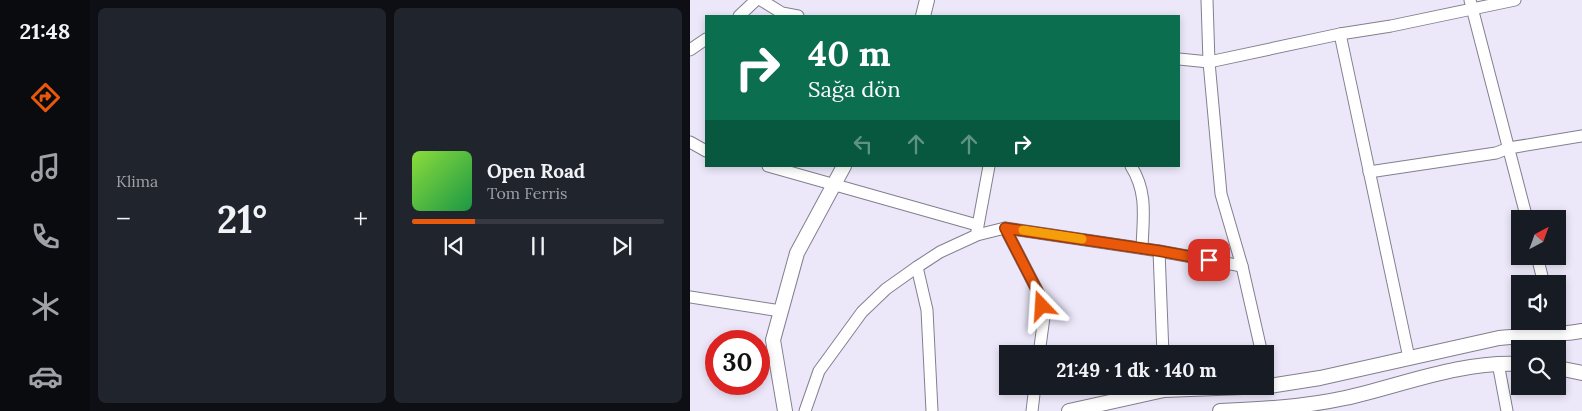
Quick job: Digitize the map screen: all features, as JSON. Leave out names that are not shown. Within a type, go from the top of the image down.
[{"type":"street","points":[[740,15],[756,0]]},
{"type":"street","points":[[761,0],[782,13],[793,15]]},
{"type":"street","points":[[924,15],[927,0]]},
{"type":"street","points":[[1207,0],[1209,62],[1220,194],[1242,266],[1260,345]]},
{"type":"street","points":[[1180,59],[1209,62],[1340,34],[1391,26],[1471,5],[1516,0]]},
{"type":"street","points":[[1471,5],[1525,210]]},
{"type":"street","points":[[1340,34],[1409,358]]},
{"type":"street","points":[[690,50],[705,40]]},
{"type":"street","points":[[1369,172],[1496,154],[1509,148],[1582,136]]},
{"type":"street","points":[[690,142],[705,150]]},
{"type":"street","points":[[771,167],[977,230],[1005,228],[1142,248],[1242,266]]},
{"type":"street","points":[[785,411],[773,340],[797,253],[843,167]]},
{"type":"street","points":[[805,411],[819,371],[862,312],[886,289],[940,252],[977,230],[989,167]]},
{"type":"street","points":[[1131,167],[1142,189],[1142,248]]},
{"type":"street","points":[[1005,228],[1040,296],[1044,317],[1040,345]]},
{"type":"street","points":[[1160,251],[1163,345]]},
{"type":"street","points":[[917,267],[926,310],[932,411]]},
{"type":"street","points":[[690,297],[781,311]]},
{"type":"street","points":[[1557,330],[1558,335]]},
{"type":"street","points":[[1274,385],[1320,378],[1499,338],[1558,335],[1582,331]]},
{"type":"street","points":[[1558,335],[1582,341]]},
{"type":"street","points":[[1498,363],[1507,411]]},
{"type":"street","points":[[1220,411],[1276,410],[1304,406],[1339,400],[1468,366],[1511,364]]},
{"type":"street","points":[[1566,370],[1582,373]]},
{"type":"street","points":[[1032,411],[1034,395]]},
{"type":"street","points":[[1069,411],[1135,395]]},
{"type":"slow traffic","points":[[1023,230],[1082,239]]},
{"type":"route","points":[[1042,306],[1040,296],[1005,228],[1209,260]]}]
